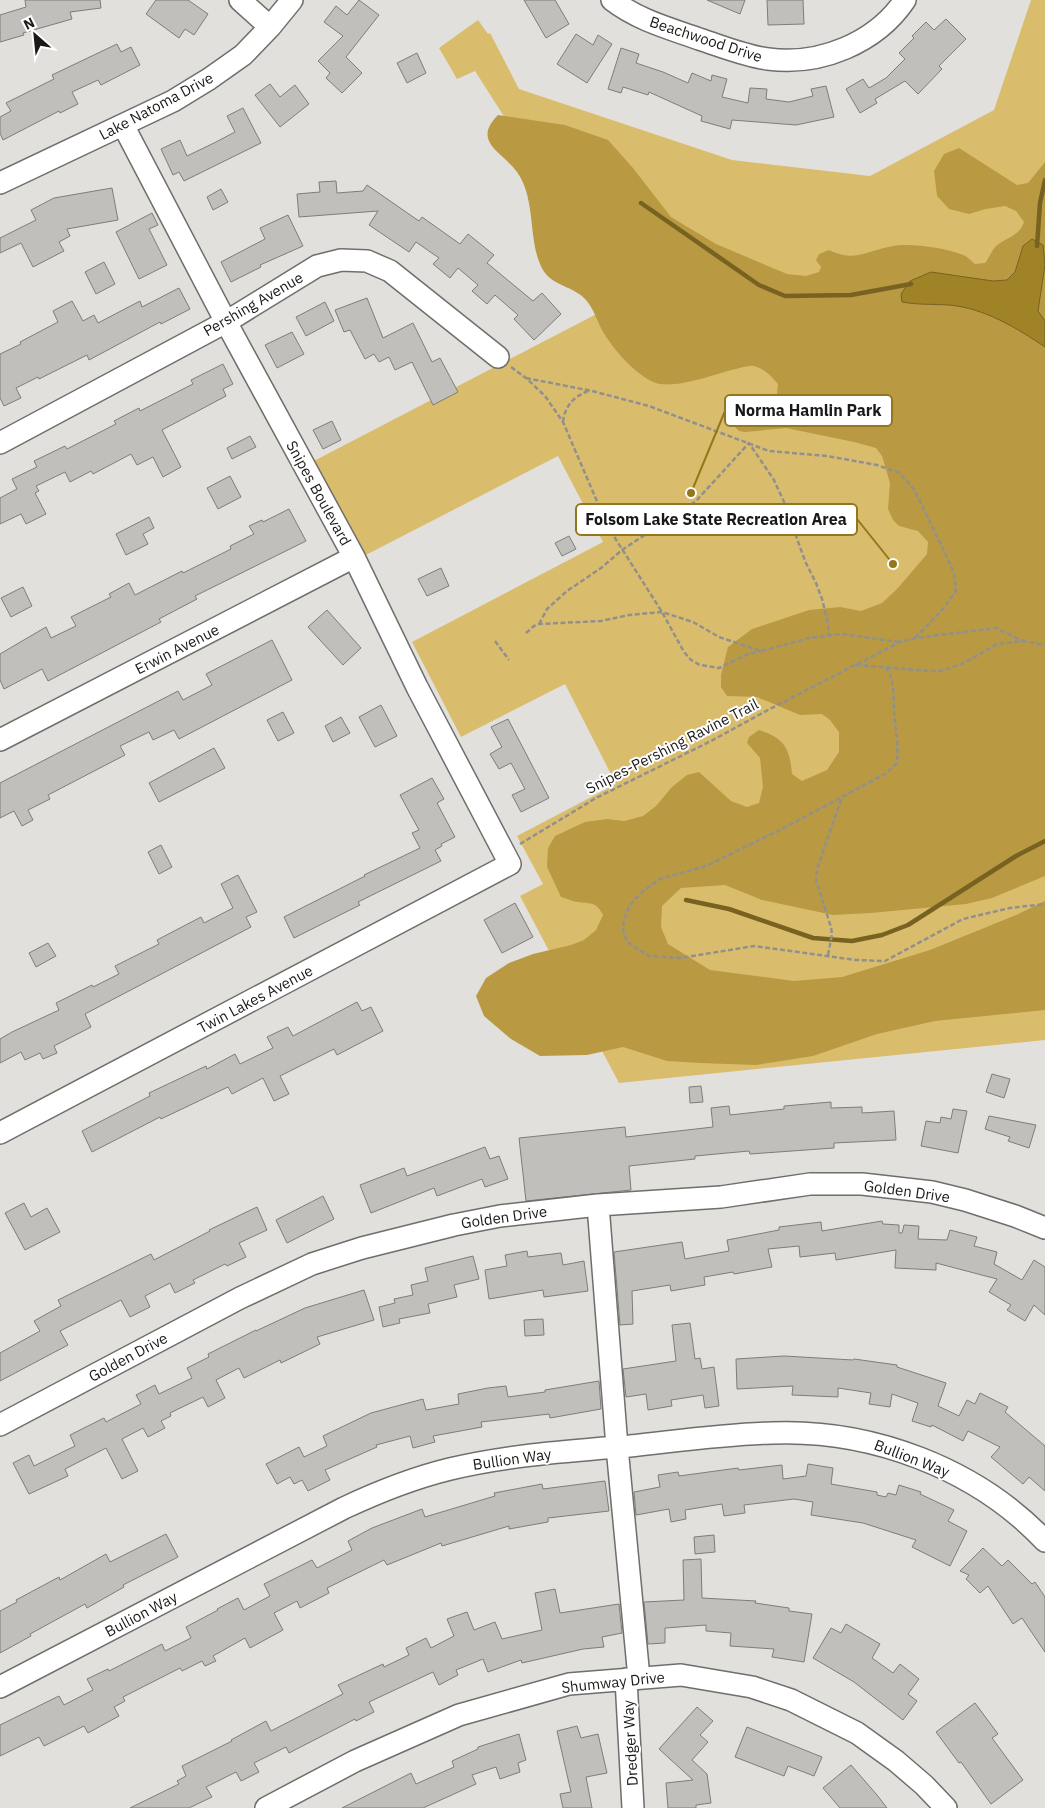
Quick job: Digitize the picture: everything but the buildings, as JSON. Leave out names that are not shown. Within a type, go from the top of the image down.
[{"type":"street","points":[[240,0],[270,27]]},
{"type":"street","name":"Lake Natoma Drive","points":[[0,183],[123,125],[209,80],[243,55],[270,27],[292,0]]},
{"type":"street","name":"Beachwood Drive","points":[[612,0],[626,10],[654,24],[753,56],[783,61],[814,58],[857,43],[882,26],[905,0]]},
{"type":"street","name":"Snipes Boulevard","points":[[123,125],[226,322],[354,558],[417,688],[507,859]]},
{"type":"street","name":"Pershing Avenue","points":[[0,443],[226,322],[316,266],[341,260],[360,260],[379,265],[390,271],[498,358]]},
{"type":"street","name":"Erwin Avenue","points":[[0,740],[354,558]]},
{"type":"street","name":"Twin Lakes Avenue","points":[[0,1132],[507,859]]},
{"type":"street","name":"Golden Drive","points":[[0,1425],[240,1298],[312,1264],[398,1238],[500,1216],[598,1205],[721,1197],[810,1184],[862,1184],[923,1190],[966,1200],[1045,1228]]},
{"type":"street","name":"Dredger Way","points":[[598,1205],[633,1678],[633,1808]]},
{"type":"street","name":"Bullion Way","points":[[0,1688],[378,1492],[431,1474],[485,1461],[772,1433],[834,1435],[871,1442],[932,1463],[974,1485],[1011,1510],[1045,1541]]},
{"type":"street","name":"Shumway Drive","points":[[266,1808],[355,1761],[459,1715],[568,1684],[681,1675],[752,1688],[791,1700],[857,1733],[896,1761],[924,1785],[946,1808]]},
{"type":"path","points":[[498,358],[526,378],[544,396],[563,422],[608,527],[662,612],[684,652],[691,660],[700,665],[719,668],[746,655],[802,639],[842,634],[900,642]]},
{"type":"path","points":[[526,378],[649,406],[769,451],[827,456],[877,465],[900,473],[915,490],[954,573],[956,591],[943,609],[915,638]]},
{"type":"path","points":[[563,422],[568,404],[588,391]]},
{"type":"path","points":[[526,633],[539,624],[547,609],[568,591],[601,568],[622,550],[696,500],[749,443]]},
{"type":"path","points":[[749,443],[774,480],[784,502],[805,561],[822,599],[829,636]]},
{"type":"path","points":[[539,624],[601,621],[662,612],[692,622],[718,637],[761,651]]},
{"type":"path","name":"Snipes-Pershing Ravine Trail","points":[[507,859],[596,798],[711,742],[900,642],[915,638],[996,628],[1023,640],[1045,645]]},
{"type":"path","name":"Snipes-Pershing Ravine Trail","points":[[854,665],[930,672],[962,664],[997,644],[1023,640]]},
{"type":"path","points":[[495,641],[509,660]]},
{"type":"path","points":[[886,667],[890,673],[894,695],[898,740],[897,763],[884,774],[706,866],[660,879],[642,892],[629,906],[623,929],[627,942],[649,956],[680,958],[754,946],[856,960],[885,961],[963,919],[1010,908],[1045,904]]},
{"type":"path","points":[[828,955],[832,934],[831,927],[816,880],[817,869],[842,796]]},
{"type":"shaded area","points":[[1031,0],[1045,0],[1045,1040],[619,1083],[520,896],[543,884],[517,836],[616,784],[565,684],[461,737],[412,642],[603,542],[558,456],[360,558],[310,463],[687,267],[546,182],[475,71],[457,79],[439,48],[478,20],[488,34],[490,33],[519,89],[732,160],[870,176],[994,110]]},
{"type":"shaded area","points":[[498,115],[565,125],[608,140],[633,168],[671,217],[716,244],[787,274],[806,276],[819,272],[821,267],[816,260],[819,254],[829,250],[838,254],[854,256],[893,246],[919,246],[956,252],[966,256],[975,264],[985,263],[996,246],[1016,234],[1024,222],[1016,211],[1005,206],[969,214],[949,209],[937,196],[934,171],[944,154],[959,148],[1017,185],[1028,183],[1045,162],[1045,876],[992,898],[966,904],[833,915],[762,900],[725,885],[681,888],[662,906],[661,927],[668,944],[710,970],[794,981],[842,977],[930,950],[1016,915],[1045,901],[1045,1010],[935,1021],[877,1034],[813,1056],[756,1065],[667,1061],[623,1047],[587,1055],[540,1056],[511,1039],[484,1016],[476,996],[486,978],[509,963],[533,954],[584,940],[596,930],[603,915],[594,905],[561,897],[547,867],[548,848],[555,836],[585,822],[607,819],[624,821],[643,816],[656,806],[672,787],[687,775],[699,772],[731,801],[747,807],[759,803],[763,787],[760,758],[747,743],[749,737],[759,730],[768,733],[784,745],[790,757],[792,774],[802,781],[827,770],[839,752],[839,732],[830,720],[822,714],[800,715],[757,697],[727,696],[721,687],[721,675],[728,647],[752,629],[809,610],[840,607],[861,611],[882,603],[898,588],[927,554],[928,542],[918,531],[899,526],[893,520],[888,509],[890,483],[882,456],[876,448],[786,428],[745,432],[739,431],[733,425],[734,415],[777,394],[778,384],[761,369],[747,366],[692,381],[659,384],[651,381],[630,365],[606,337],[586,300],[581,295],[557,283],[543,270],[535,247],[530,208],[523,183],[517,172],[488,140],[490,124]]},
{"type":"shaded area","points":[[1032,239],[1043,245],[1045,265],[1038,311],[1045,321],[1045,347],[1012,326],[975,310],[949,305],[902,302],[901,294],[910,281],[931,272],[993,281],[1007,280],[1015,272],[1023,246]]},
{"type":"waterway","points":[[1037,246],[1040,203],[1045,180]]},
{"type":"waterway","points":[[641,203],[759,285],[785,296],[851,295],[911,284]]},
{"type":"waterway","points":[[686,900],[729,909],[813,938],[852,941],[882,935],[908,925],[1016,856],[1045,841]]},
{"type":"place","name":"Norma Hamlin Park","points":[[691,493]]},
{"type":"place","name":"Folsom Lake State Recreation Area","points":[[893,564]]}]
